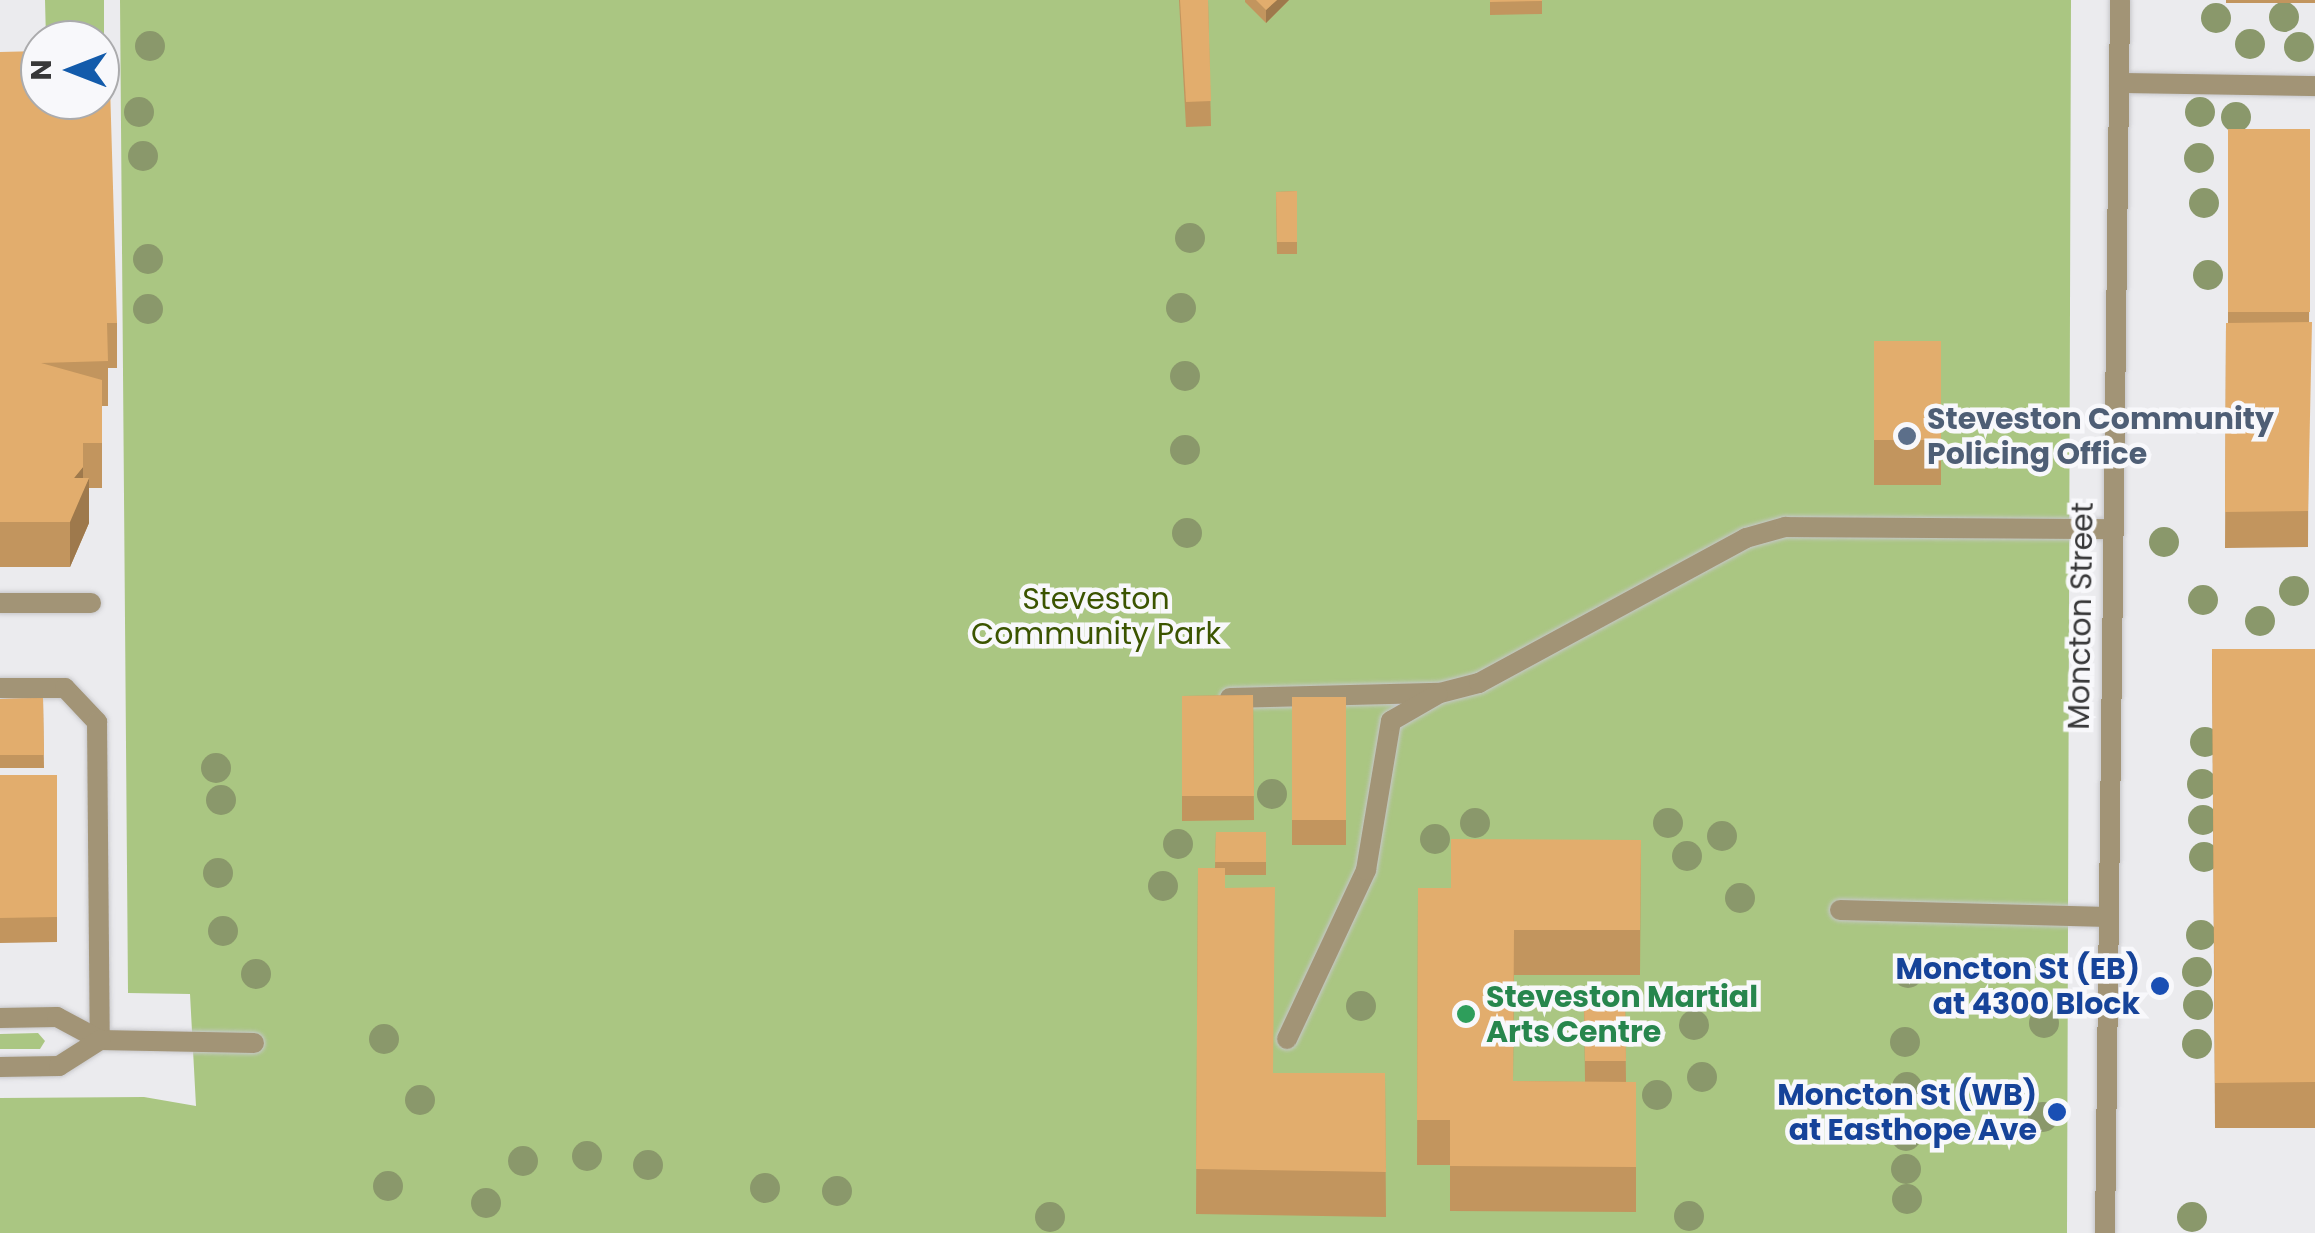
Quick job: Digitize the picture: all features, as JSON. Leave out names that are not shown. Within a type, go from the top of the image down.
[{"type":"street","name":"Moncton Street","points":[[2105,1233],[2120,0]]},
{"type":"street","points":[[2120,83],[2315,86]]},
{"type":"street","points":[[1208,698],[1440,693],[1479,683],[1746,538],[1786,527],[2112,528]]},
{"type":"street","points":[[0,603],[91,603]]},
{"type":"street","points":[[0,688],[65,688],[97,722],[100,1040]]},
{"type":"street","points":[[1286,1039],[1366,870],[1392,721],[1440,693]]},
{"type":"street","points":[[1840,910],[2108,917]]},
{"type":"street","points":[[0,1018],[58,1017],[100,1040],[254,1043]]},
{"type":"street","points":[[0,1067],[59,1066],[100,1040]]},
{"type":"green space","points":[[45,0],[104,0],[104,20],[46,20]]},
{"type":"green space","name":"Steveston Community Park","points":[[120,0],[2071,0],[2067,1233],[0,1233],[0,1098],[144,1097],[196,1106],[190,994],[128,993]]},
{"type":"green space","points":[[38,1033],[45,1041],[40,1049],[0,1049],[0,1034]]},
{"type":"building","points":[[1180,0],[1208,0],[1211,101],[1186,102]]},
{"type":"building","points":[[1256,0],[1277,0],[1266,10]]},
{"type":"building","points":[[1542,0],[1542,1],[1490,2]]},
{"type":"building","points":[[0,52],[20,52],[20,120],[111,120],[117,323],[107,323],[108,361],[41,363],[102,380],[102,443],[83,443],[83,467],[74,478],[89,478],[70,522],[0,522]]},
{"type":"building","points":[[2228,129],[2310,129],[2310,312],[2228,312]]},
{"type":"building","points":[[1297,191],[1297,242],[1277,242],[1276,192]]},
{"type":"building","points":[[2312,322],[2308,511],[2225,512],[2226,323]]},
{"type":"building","points":[[1874,341],[1941,341],[1941,440],[1874,440]]},
{"type":"building","points":[[2212,649],[2315,649],[2315,1082],[2215,1083]]},
{"type":"building","points":[[1253,695],[1254,796],[1182,796],[1182,696]]},
{"type":"building","points":[[1292,697],[1346,697],[1346,820],[1292,820]]},
{"type":"building","points":[[43,698],[44,755],[0,755],[0,699]]},
{"type":"building","points":[[0,775],[57,775],[57,917],[0,918]]},
{"type":"building","points":[[1216,832],[1266,832],[1266,862],[1215,862]]},
{"type":"building","name":"Steveston Martial Arts Centre","points":[[1451,839],[1641,840],[1640,930],[1514,930],[1513,1081],[1636,1082],[1636,1167],[1450,1166],[1450,1120],[1417,1120],[1418,888],[1451,888]]},
{"type":"building","points":[[1198,868],[1225,868],[1225,888],[1275,887],[1273,1073],[1385,1073],[1386,1172],[1196,1169]]},
{"type":"building","points":[[1625,995],[1626,1061],[1585,1061],[1584,996]]},
{"type":"place","name":"Steveston Community Policing Office","points":[[1907,436]]},
{"type":"place","name":"Moncton St (EB) at 4300 Block","points":[[2160,986]]},
{"type":"place","name":"Steveston Martial Arts Centre","points":[[1466,1014]]},
{"type":"place","name":"Moncton St (WB) at Easthope Ave","points":[[2057,1112]]}]
